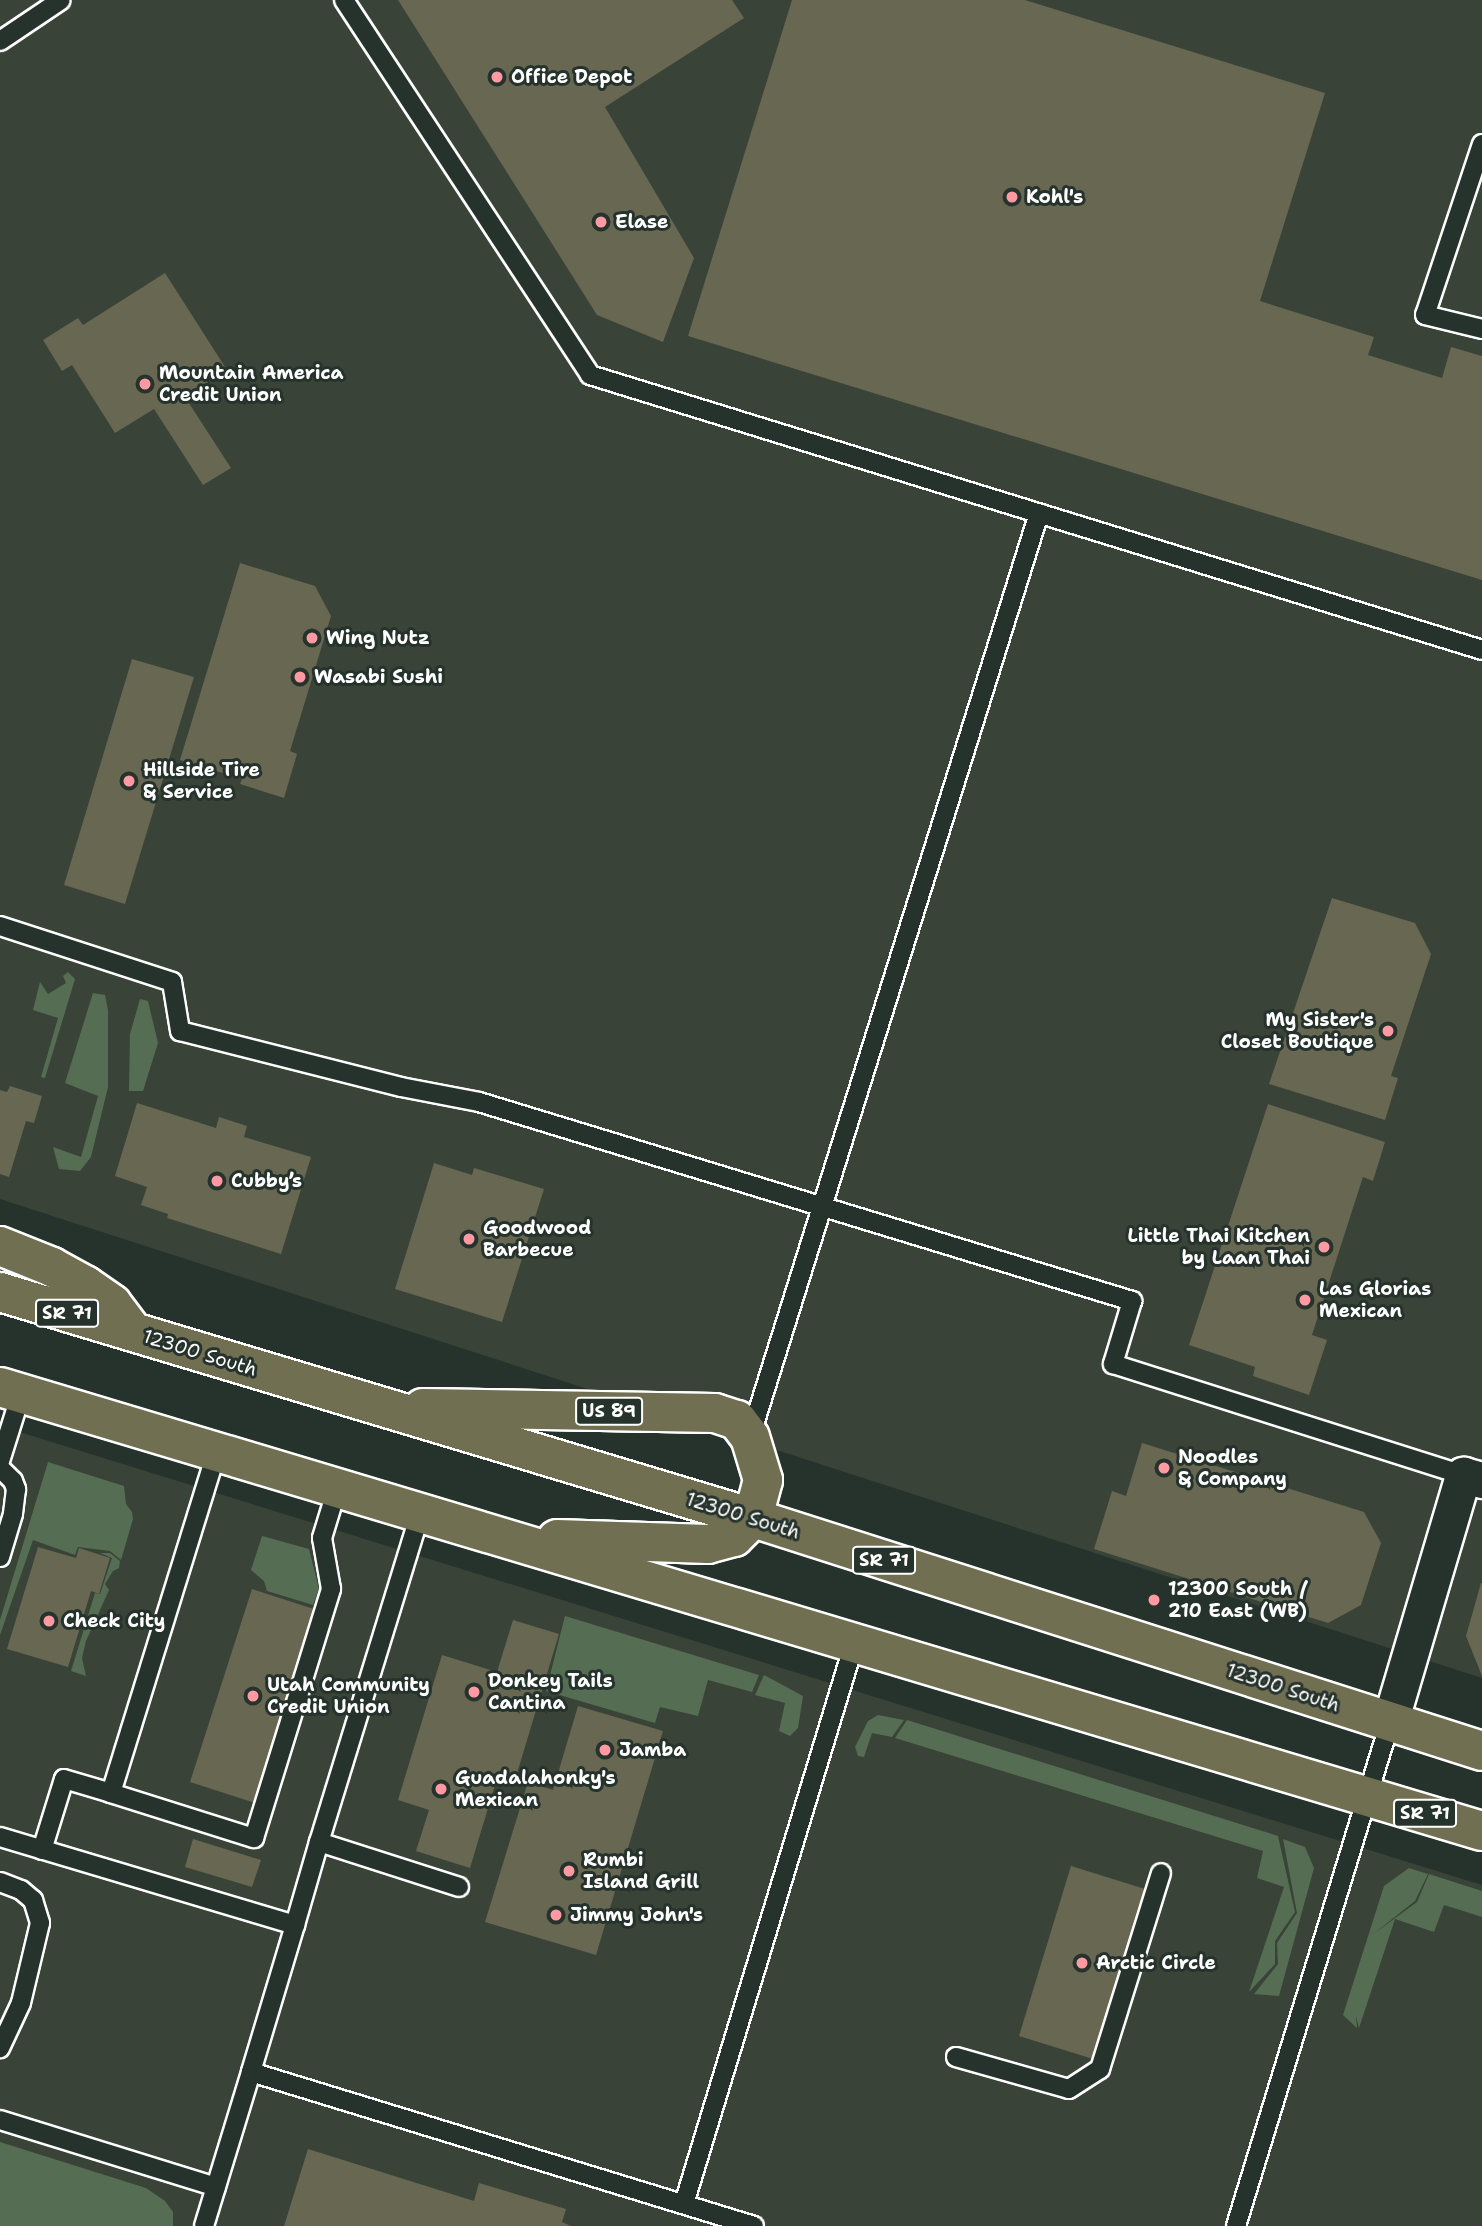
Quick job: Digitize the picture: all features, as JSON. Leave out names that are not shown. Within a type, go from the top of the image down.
[{"type":"main road","points":[[0,1246],[52,1267],[85,1285],[112,1304],[135,1333]]},
{"type":"main road","name":"12300 South","points":[[0,1292],[753,1518],[1482,1751]]},
{"type":"main road","points":[[11,1391],[505,1537],[708,1544],[734,1537],[753,1518],[763,1480],[750,1437]]},
{"type":"main road","name":"US 89","points":[[376,1407],[715,1413],[737,1420],[750,1437]]},
{"type":"main road","name":"SR 71","points":[[505,1537],[1482,1831]]},
{"type":"street","points":[[1390,1722],[1472,1477]]},
{"type":"lane","points":[[0,41],[61,0]]},
{"type":"lane","points":[[344,0],[590,374],[1482,650]]},
{"type":"lane","points":[[1482,144],[1425,315],[1482,329]]},
{"type":"lane","points":[[750,1437],[1039,513]]},
{"type":"lane","points":[[0,926],[173,982],[180,1031],[401,1087],[479,1102],[1132,1301],[1113,1364],[1472,1477]]},
{"type":"lane","points":[[0,1461],[11,1391]]},
{"type":"lane","points":[[111,1793],[216,1453]]},
{"type":"lane","points":[[0,1468],[13,1480],[16,1489],[13,1514],[0,1557]]},
{"type":"lane","points":[[42,1850],[64,1779],[254,1839],[331,1589],[322,1538],[337,1489]]},
{"type":"lane","points":[[204,2226],[420,1514]]},
{"type":"lane","points":[[684,2204],[854,1644]]},
{"type":"lane","points":[[1236,2226],[1390,1722]]},
{"type":"lane","points":[[0,1837],[295,1925]]},
{"type":"lane","points":[[319,1842],[459,1887]]},
{"type":"lane","points":[[956,2057],[1069,2089],[1100,2069],[1161,1872]]},
{"type":"lane","points":[[0,1882],[21,1890],[33,1900],[40,1923],[21,2003],[2,2042]]},
{"type":"lane","points":[[251,2072],[754,2226]]},
{"type":"lane","points":[[0,2120],[216,2187]]},
{"type":"shaded area","points":[[0,0],[1482,0],[1482,1678],[0,1199]]},
{"type":"shaded area","points":[[0,1426],[1482,1885],[1482,2226],[0,2226]]},
{"type":"green space","points":[[68,972],[75,979],[45,1078],[41,1077],[58,1018],[33,1010],[40,982],[48,994],[66,983],[63,976]]},
{"type":"green space","points":[[93,993],[105,995],[108,1010],[108,1087],[91,1157],[80,1171],[59,1169],[53,1147],[81,1157],[98,1096],[65,1083]]},
{"type":"green space","points":[[140,999],[148,1001],[158,1043],[143,1091],[129,1091],[130,1034]]},
{"type":"green space","points":[[48,1462],[124,1486],[126,1504],[133,1519],[121,1560],[110,1551],[78,1547],[75,1555],[33,1540],[0,1635],[0,1620]]},
{"type":"green space","points":[[262,1536],[309,1549],[319,1589],[313,1605],[267,1591],[264,1581],[251,1570]]},
{"type":"green space","points":[[100,1553],[110,1553],[120,1561],[119,1568],[113,1571],[105,1584],[109,1590],[86,1641],[82,1658],[86,1676],[71,1671],[95,1593],[100,1594],[112,1558]]},
{"type":"green space","points":[[565,1616],[759,1675],[752,1692],[708,1680],[698,1716],[660,1707],[655,1723],[546,1691]]},
{"type":"green space","points":[[764,1675],[803,1696],[798,1728],[790,1736],[779,1731],[785,1703],[755,1695]]},
{"type":"green space","points":[[878,1715],[904,1720],[892,1737],[872,1733],[864,1757],[858,1756],[855,1747],[868,1721]]},
{"type":"green space","points":[[907,1720],[1278,1836],[1295,1912],[1275,1941],[1275,1964],[1249,1992],[1284,1887],[1257,1878],[1263,1851],[895,1738]]},
{"type":"green space","points":[[1283,1839],[1305,1847],[1314,1868],[1279,1996],[1254,1994],[1278,1964],[1277,1943],[1297,1913]]},
{"type":"green space","points":[[1409,1868],[1428,1874],[1415,1901],[1372,1935],[1417,1902],[1429,1874],[1482,1891],[1482,1917],[1444,1905],[1434,1932],[1395,1919],[1359,2028],[1356,2016],[1357,2028],[1343,2015],[1384,1886]]},
{"type":"green space","points":[[0,2142],[146,2188],[165,2201],[173,2212],[173,2226],[0,2226]]},
{"type":"building","points":[[398,0],[732,0],[744,18],[605,107],[694,258],[663,342],[597,315]]},
{"type":"building","name":"Kohl's","points":[[792,0],[1025,0],[1325,93],[1260,301],[1374,337],[1368,355],[1442,378],[1451,347],[1482,356],[1482,580],[688,336]]},
{"type":"building","name":"Mountain America Credit Union","points":[[165,273],[227,370],[185,397],[231,468],[203,485],[154,409],[115,433],[72,365],[62,371],[43,340],[78,318],[83,325]]},
{"type":"building","points":[[240,563],[315,586],[331,616],[290,751],[297,754],[284,798],[240,784],[242,779],[180,760]]},
{"type":"building","name":"Hillside Tire & Service","points":[[132,659],[194,677],[125,904],[64,885]]},
{"type":"building","points":[[1332,898],[1415,923],[1431,954],[1391,1076],[1398,1078],[1385,1120],[1269,1084]]},
{"type":"building","points":[[10,1086],[42,1096],[34,1123],[26,1121],[9,1177],[0,1174],[0,1090],[7,1092]]},
{"type":"building","name":"Cubby’s","points":[[137,1103],[216,1128],[219,1117],[247,1126],[244,1137],[311,1157],[281,1254],[167,1218],[168,1214],[141,1205],[147,1187],[115,1176]]},
{"type":"building","points":[[1268,1104],[1385,1142],[1373,1181],[1363,1177],[1312,1335],[1327,1340],[1309,1395],[1253,1376],[1255,1367],[1189,1345]]},
{"type":"building","name":"Goodwood Barbecue","points":[[434,1163],[472,1175],[474,1168],[544,1189],[502,1322],[395,1289]]},
{"type":"building","points":[[1142,1443],[1364,1512],[1381,1543],[1361,1605],[1328,1623],[1094,1549],[1112,1491],[1126,1496]]},
{"type":"building","name":"Check City","points":[[38,1547],[76,1558],[79,1548],[110,1558],[99,1594],[91,1591],[68,1667],[7,1649]]},
{"type":"building","points":[[1482,1583],[1482,1676],[1466,1636]]},
{"type":"building","name":"Utah Community Credit Union","points":[[252,1589],[317,1610],[255,1803],[190,1782]]},
{"type":"building","points":[[513,1620],[559,1634],[515,1780],[498,1775],[470,1868],[416,1851],[429,1810],[398,1800],[442,1655],[497,1672]]},
{"type":"building","points":[[578,1706],[663,1731],[596,1955],[485,1922],[528,1782],[553,1790]]},
{"type":"building","points":[[193,1839],[261,1860],[252,1887],[185,1867]]},
{"type":"building","name":"Arctic Circle","points":[[1071,1866],[1145,1889],[1093,2059],[1019,2036]]},
{"type":"building","points":[[308,2149],[474,2201],[479,2183],[566,2209],[562,2222],[571,2226],[284,2226]]},
{"type":"place","name":"Office Depot","points":[[497,77]]},
{"type":"place","name":"Kohl's","points":[[1012,197]]},
{"type":"place","name":"Elase","points":[[601,222]]},
{"type":"place","name":"Mountain America Credit Union","points":[[145,384]]},
{"type":"place","name":"Wing Nutz","points":[[312,638]]},
{"type":"place","name":"Wasabi Sushi","points":[[300,677]]},
{"type":"place","name":"Hillside Tire & Service","points":[[129,781]]},
{"type":"place","name":"My Sister's Closet Boutique","points":[[1388,1031]]},
{"type":"place","name":"Cubby’s","points":[[217,1181]]},
{"type":"place","name":"Goodwood Barbecue","points":[[469,1239]]},
{"type":"place","name":"Little Thai Kitchen by Laan Thai","points":[[1324,1247]]},
{"type":"place","name":"Las Glorias Mexican","points":[[1305,1300]]},
{"type":"place","name":"Noodles & Company","points":[[1164,1468]]},
{"type":"place","name":"12300 South / 210 East (WB)","points":[[1154,1600]]},
{"type":"place","name":"Check City","points":[[49,1621]]},
{"type":"place","name":"Donkey Tails Cantina","points":[[474,1692]]},
{"type":"place","name":"Utah Community Credit Union","points":[[253,1696]]},
{"type":"place","name":"Jamba","points":[[605,1750]]},
{"type":"place","name":"Guadalahonky's Mexican","points":[[441,1789]]},
{"type":"place","name":"Rumbi Island Grill","points":[[569,1871]]},
{"type":"place","name":"Jimmy John's","points":[[556,1915]]},
{"type":"place","name":"Arctic Circle","points":[[1082,1963]]}]
